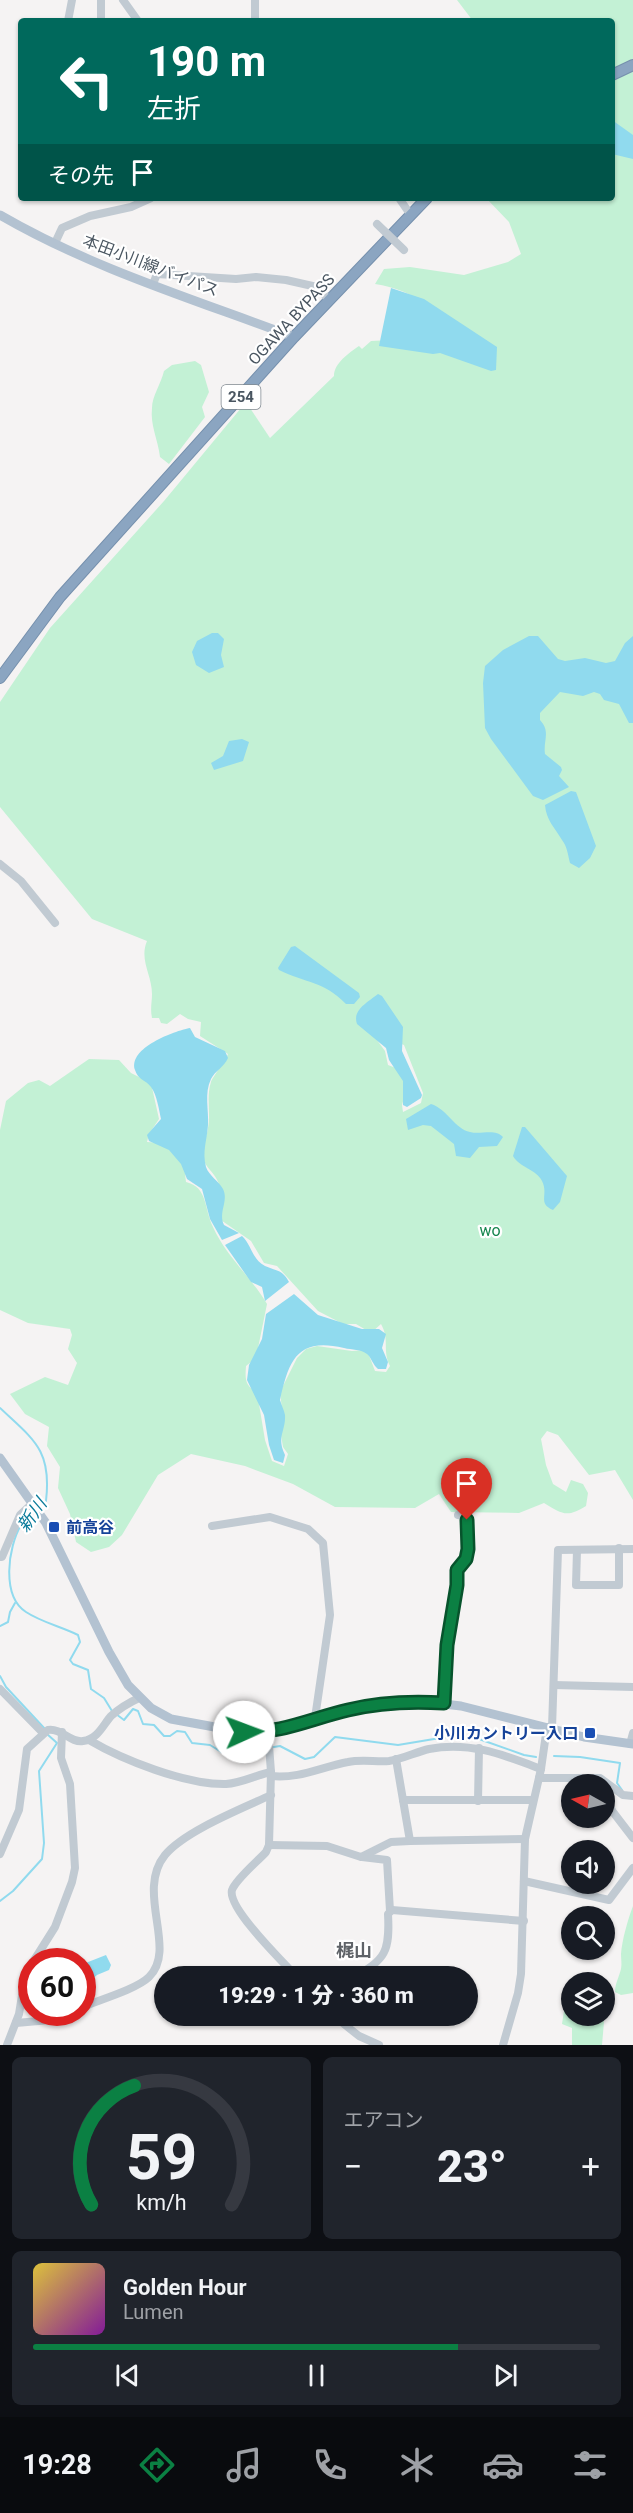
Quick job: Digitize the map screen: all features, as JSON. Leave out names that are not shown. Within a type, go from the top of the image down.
[{"type":"highway","points":[[615,74],[633,65]]},
{"type":"highway","name":"OGAWA BYPASS","points":[[0,678],[60,597],[294,337],[424,201]]},
{"type":"main road","name":"本田小川線バイパス","points":[[0,215],[55,243],[153,284],[294,337]]},
{"type":"main road","points":[[0,1458],[33,1503],[61,1552],[118,1670],[139,1698],[161,1714],[181,1722],[244,1732],[268,1732],[373,1704],[418,1701],[444,1703],[595,1739],[632,1744]]},
{"type":"street","points":[[69,18],[72,0]]},
{"type":"street","points":[[101,0],[101,18]]},
{"type":"street","points":[[123,0],[136,18]]},
{"type":"street","points":[[255,0],[255,18]]},
{"type":"street","points":[[55,243],[62,228],[90,216],[131,207],[144,201]]},
{"type":"street","points":[[401,201],[410,214]]},
{"type":"street","points":[[377,224],[404,250]]},
{"type":"street","points":[[153,284],[158,274],[236,279],[256,277],[317,287],[329,300]]},
{"type":"street","points":[[0,864],[21,881],[55,923]]},
{"type":"street","points":[[0,1557],[2,1557],[20,1515],[33,1503]]},
{"type":"street","points":[[444,1703],[447,1645],[457,1585],[457,1570],[466,1559],[468,1549],[467,1520],[464,1516],[458,1515]]},
{"type":"street","points":[[212,1526],[270,1517],[308,1529],[323,1543],[330,1615],[315,1719]]},
{"type":"street","points":[[577,1550],[576,1584],[619,1585],[619,1548]]},
{"type":"street","points":[[503,2045],[518,1993],[524,1921],[525,1839],[550,1728],[554,1685],[558,1550],[633,1549]]},
{"type":"street","points":[[554,1685],[633,1687]]},
{"type":"street","points":[[0,1689],[43,1733]]},
{"type":"street","points":[[89,1740],[101,1731],[110,1717],[126,1704],[139,1698]]},
{"type":"street","points":[[0,1854],[19,1810],[27,1749],[43,1733],[54,1729],[79,1741],[89,1740],[162,1772],[188,1779],[226,1784],[271,1774],[290,1778],[350,1761],[396,1759],[432,1749],[479,1748],[541,1769]]},
{"type":"street","points":[[42,1948],[55,1927],[75,1868],[70,1784],[62,1758],[62,1732]]},
{"type":"street","points":[[268,1732],[271,1774],[269,1845],[266,1852],[235,1885],[232,1897],[234,1904],[287,1966]]},
{"type":"street","points":[[632,1744],[633,1733]]},
{"type":"street","points":[[478,1801],[479,1748]]},
{"type":"street","points":[[396,1759],[410,1841]]},
{"type":"street","points":[[539,1778],[561,1779]]},
{"type":"street","points":[[615,1790],[623,1795],[633,1796]]},
{"type":"street","points":[[96,2001],[141,1983],[154,1972],[158,1956],[159,1929],[152,1888],[158,1865],[165,1855],[192,1834],[271,1795]]},
{"type":"street","points":[[403,1800],[533,1800]]},
{"type":"street","points":[[615,1815],[633,1838]]},
{"type":"street","points":[[361,1857],[391,1842],[525,1839]]},
{"type":"street","points":[[269,1845],[327,1846],[361,1857],[387,1860],[389,1940],[383,1956],[373,1966]]},
{"type":"street","points":[[524,1881],[609,1900],[633,1868]]},
{"type":"street","points":[[390,1911],[417,1911],[524,1921]]},
{"type":"street","points":[[7,2045],[18,2017]]},
{"type":"street","points":[[346,2026],[359,2036],[379,2045]]},
{"type":"green space","name":"wo","points":[[457,0],[633,0],[633,1500],[615,1470],[589,1475],[558,1435],[547,1431],[541,1439],[546,1465],[553,1484],[566,1492],[571,1480],[583,1484],[588,1493],[586,1506],[574,1512],[560,1512],[544,1503],[519,1513],[451,1512],[439,1494],[415,1508],[335,1507],[293,1484],[245,1466],[191,1454],[158,1475],[122,1535],[109,1547],[91,1552],[76,1542],[70,1514],[58,1488],[60,1467],[47,1446],[49,1427],[25,1414],[10,1394],[45,1377],[68,1385],[77,1363],[68,1349],[72,1335],[70,1329],[28,1323],[0,1310],[0,1130],[6,1101],[28,1083],[39,1080],[50,1086],[89,1059],[119,1060],[131,1073],[151,1083],[159,1119],[149,1134],[147,1142],[163,1143],[184,1165],[186,1182],[202,1194],[218,1238],[267,1304],[256,1358],[246,1366],[246,1375],[248,1385],[257,1392],[265,1440],[272,1461],[284,1466],[288,1454],[283,1447],[280,1429],[283,1418],[280,1392],[297,1358],[306,1349],[317,1346],[352,1351],[367,1350],[375,1371],[386,1372],[390,1366],[381,1324],[371,1333],[356,1324],[343,1324],[318,1311],[277,1266],[264,1263],[251,1241],[218,1218],[221,1188],[204,1162],[202,1147],[209,1122],[211,1082],[228,1054],[200,1036],[201,1022],[188,1019],[180,1014],[167,1024],[161,1023],[159,1018],[152,1018],[152,994],[144,955],[147,941],[92,919],[0,807],[0,702],[50,628],[164,501],[246,402],[270,438],[334,376],[339,363],[359,346],[362,349],[371,341],[470,336],[426,303],[402,291],[375,284],[384,269],[410,267],[464,275],[508,262],[521,254],[509,222],[489,201],[615,201],[615,18],[471,18]],"holes":[[[371,1032],[404,1045],[423,1093],[421,1103],[403,1112],[402,1105],[407,1087],[401,1070],[388,1065],[385,1051]]]},
{"type":"green space","points":[[195,361],[201,365],[209,392],[202,407],[205,417],[169,464],[160,457],[152,420],[153,399],[164,371],[172,365]]},
{"type":"green space","points":[[633,1906],[633,1993],[621,1995],[615,1992],[615,1989],[621,1969],[621,1954]]},
{"type":"green space","points":[[567,2026],[604,2026],[602,2045],[572,2045],[572,2028]]},
{"type":"water","points":[[615,122],[633,135],[633,159],[615,155]]},
{"type":"water","points":[[391,288],[424,299],[497,347],[496,370],[491,371],[440,353],[379,346]]},
{"type":"water","points":[[212,633],[218,633],[224,639],[221,655],[224,667],[209,673],[196,665],[192,652],[197,641]]},
{"type":"water","points":[[529,636],[538,636],[558,659],[565,661],[585,658],[606,663],[615,661],[625,643],[633,636],[633,723],[629,723],[619,704],[604,700],[600,694],[594,692],[583,696],[560,692],[540,713],[540,720],[546,732],[545,754],[561,767],[559,776],[569,787],[543,800],[533,796],[485,728],[483,683],[485,666],[503,650]]},
{"type":"water","points":[[242,739],[249,742],[243,761],[214,770],[211,763],[223,756],[229,741]]},
{"type":"water","points":[[571,791],[576,792],[596,846],[590,858],[579,868],[570,863],[565,845],[549,820],[545,805]]},
{"type":"water","points":[[295,946],[359,993],[360,997],[354,1004],[346,1004],[330,991],[279,970],[278,968],[291,947]]},
{"type":"water","points":[[378,994],[382,996],[403,1027],[402,1051],[422,1095],[407,1107],[403,1105],[403,1081],[389,1060],[386,1048],[357,1024],[359,1010]]},
{"type":"water","points":[[190,1028],[195,1037],[225,1051],[228,1058],[209,1084],[205,1151],[207,1170],[225,1193],[222,1216],[224,1225],[239,1233],[222,1240],[210,1219],[202,1189],[187,1179],[181,1164],[169,1150],[149,1141],[147,1135],[161,1119],[153,1090],[135,1070],[138,1055],[145,1048],[164,1037]]},
{"type":"water","points":[[431,1104],[442,1110],[465,1130],[474,1133],[492,1132],[503,1137],[497,1146],[479,1147],[470,1158],[456,1156],[454,1144],[431,1126],[423,1125],[408,1130],[406,1119]]},
{"type":"water","points":[[522,1127],[525,1127],[567,1176],[560,1202],[553,1210],[544,1201],[542,1181],[513,1156]]},
{"type":"water","points":[[242,1236],[261,1263],[281,1273],[289,1282],[265,1301],[262,1287],[251,1282],[225,1245]]},
{"type":"water","points":[[294,1294],[318,1315],[362,1329],[379,1329],[386,1334],[382,1348],[388,1362],[386,1369],[378,1369],[365,1352],[328,1345],[306,1349],[298,1354],[287,1373],[280,1400],[285,1415],[281,1439],[285,1455],[283,1463],[274,1460],[264,1415],[247,1380],[249,1365],[262,1339],[266,1314]]},
{"type":"water","points":[[106,1955],[111,1965],[109,1970],[96,1976],[96,1959]]},
{"type":"waterway","name":"新川","points":[[0,1408],[31,1438],[43,1458],[46,1469],[46,1501],[38,1508]]},
{"type":"waterway","points":[[34,1511],[16,1534],[9,1571],[13,1595],[18,1605],[26,1612],[78,1635],[80,1642],[70,1660],[73,1664],[88,1670],[91,1689],[104,1698],[112,1711],[124,1720],[133,1709],[138,1711],[143,1724],[154,1725],[164,1736],[170,1736],[177,1731],[185,1732],[192,1743],[210,1745],[223,1753],[231,1754],[280,1746],[305,1759],[314,1757],[335,1737],[398,1745],[446,1737],[479,1739],[536,1757]]},
{"type":"waterway","points":[[0,1626],[8,1622],[15,1603]]},
{"type":"waterway","points":[[0,1676],[6,1687],[45,1729]]},
{"type":"waterway","points":[[0,1901],[13,1891],[42,1859],[44,1843],[39,1771],[57,1743],[47,1734]]},
{"type":"waterway","points":[[554,1756],[620,1763],[617,1783],[622,1790]]},
{"type":"place","name":"前高谷","points":[[54,1527]]},
{"type":"place","name":"小川カントリー入口","points":[[590,1733]]},
{"type":"district","name":"梶山","points":[[354,1951]]},
{"type":"route","points":[[244,1732],[280,1730],[373,1704],[418,1701],[444,1703],[447,1645],[457,1585],[457,1570],[466,1559],[468,1549],[467,1520]]}]
